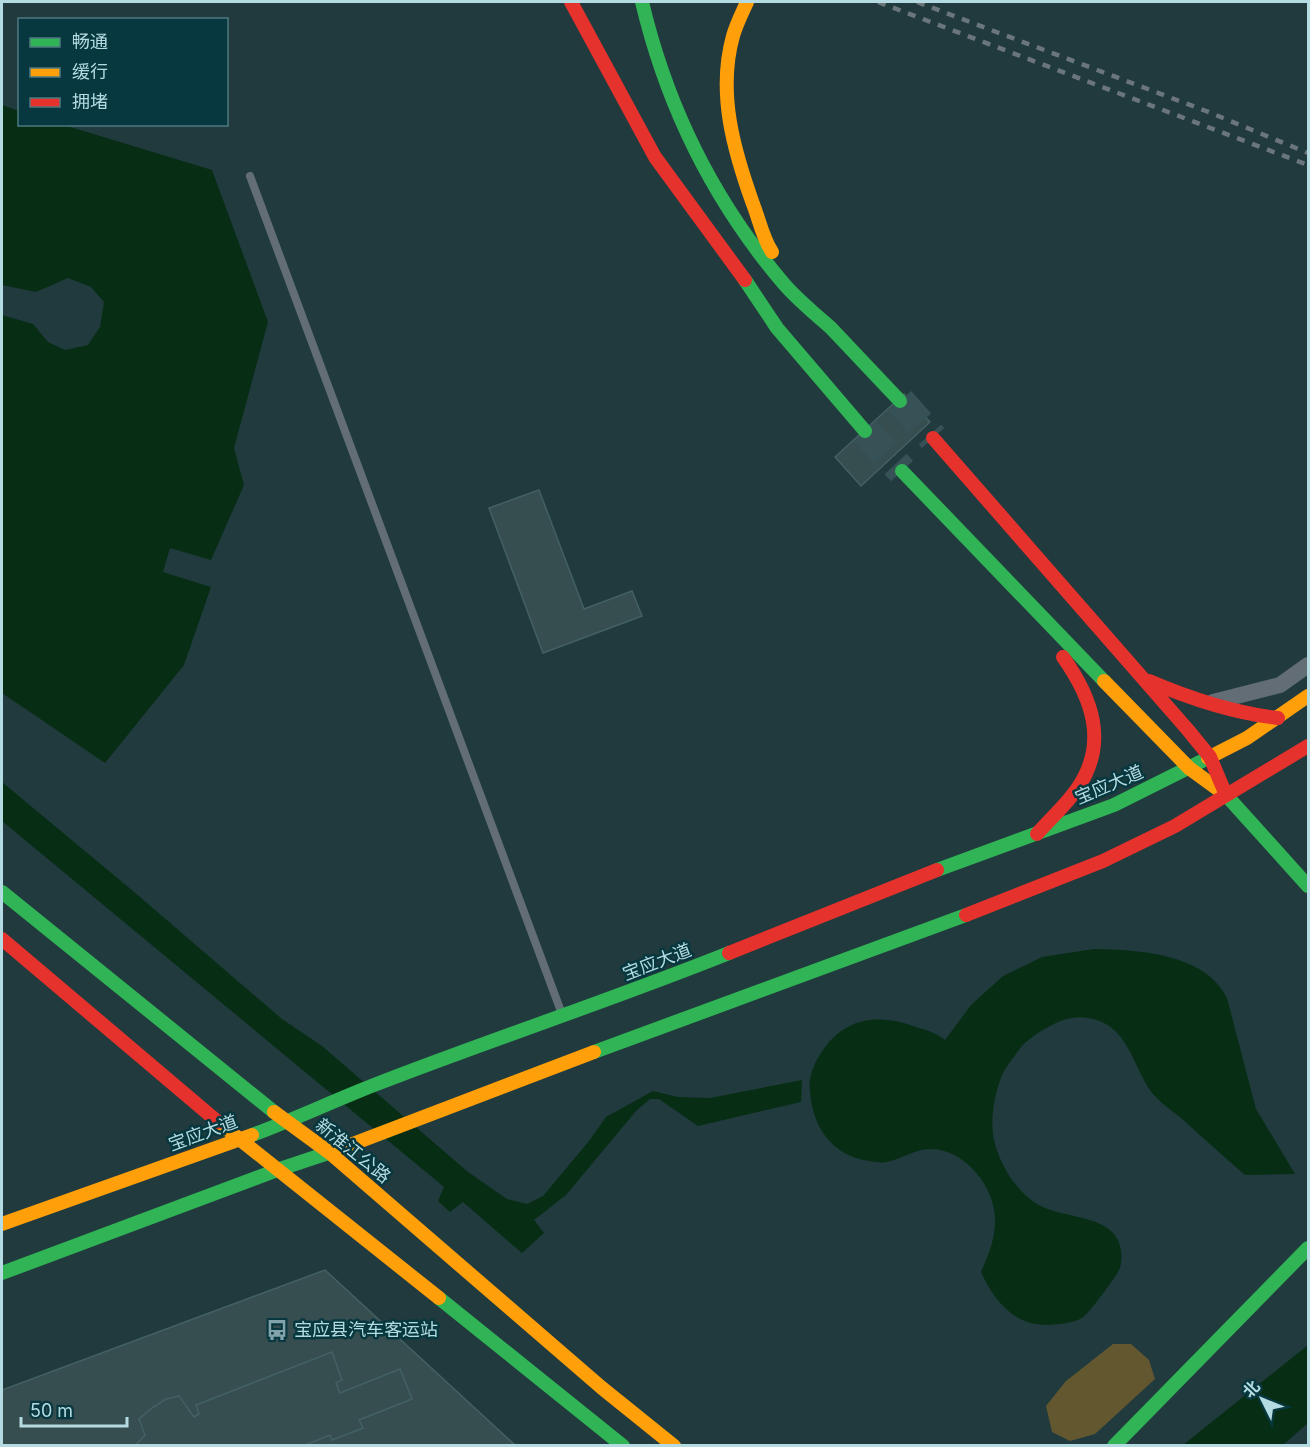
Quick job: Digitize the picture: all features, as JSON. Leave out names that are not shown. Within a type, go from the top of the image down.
[{"type":"main road","points":[[571,2],[655,157],[727,253],[777,327],[865,431]]},
{"type":"main road","points":[[642,2],[649,36],[682,126],[720,198],[761,256],[786,286],[900,401]]},
{"type":"main road","points":[[747,2],[732,41],[726,85],[732,137],[769,248],[824,322]]},
{"type":"main road","points":[[689,181],[727,253]]},
{"type":"main road","points":[[933,438],[1210,757],[1226,795]]},
{"type":"main road","points":[[902,471],[1189,768],[1226,795],[1308,886]]},
{"type":"main road","points":[[1032,606],[1084,689],[1093,719],[1095,741],[1090,762],[1077,788],[1037,834]]},
{"type":"main road","points":[[1143,679],[1206,704],[1249,716],[1278,718]]},
{"type":"main road","name":"宝应大道","points":[[2,1224],[287,1122],[373,1085],[563,1017],[703,964],[928,873],[1114,805],[1247,738],[1308,696]]},
{"type":"main road","points":[[2,1273],[1010,900],[1103,861],[1175,826],[1308,746]]},
{"type":"main road","name":"新淮江公路","points":[[2,892],[287,1122],[330,1153],[602,1388],[674,1446]]},
{"type":"main road","points":[[2,939],[238,1139],[280,1169],[623,1446]]},
{"type":"main road","points":[[1114,1446],[1308,1248]]},
{"type":"street","points":[[1206,704],[1280,685],[1308,664]]},
{"type":"lane","points":[[250,176],[563,1017]]},
{"type":"shaded area","points":[[2,105],[18,111],[18,126],[67,126],[212,170],[268,322],[234,448],[244,485],[211,560],[170,548],[163,572],[211,587],[184,665],[105,763],[2,693],[2,315],[33,324],[48,342],[65,350],[88,345],[100,327],[104,302],[91,287],[68,278],[36,292],[2,285]]},
{"type":"shaded area","points":[[2,782],[282,1019],[322,1046],[468,1172],[507,1199],[527,1204],[543,1196],[606,1117],[653,1091],[678,1097],[710,1098],[802,1080],[801,1102],[698,1126],[659,1099],[650,1099],[636,1111],[566,1195],[534,1220],[544,1233],[522,1253],[463,1202],[450,1212],[438,1201],[444,1187],[2,821]]},
{"type":"shaded area","points":[[1094,949],[1150,953],[1169,957],[1187,963],[1217,983],[1227,998],[1256,1109],[1295,1174],[1245,1175],[1153,1094],[1123,1040],[1105,1024],[1089,1018],[1075,1018],[1062,1020],[1047,1027],[1021,1047],[1002,1074],[993,1108],[993,1132],[997,1150],[1011,1179],[1034,1202],[1053,1211],[1101,1224],[1117,1239],[1122,1258],[1116,1276],[1082,1318],[1065,1323],[1035,1324],[1024,1321],[1006,1309],[998,1301],[981,1272],[992,1243],[995,1224],[991,1198],[977,1174],[956,1156],[943,1151],[925,1149],[892,1161],[882,1162],[856,1158],[844,1153],[826,1137],[820,1127],[812,1104],[810,1081],[821,1053],[830,1041],[851,1025],[863,1021],[888,1020],[928,1031],[945,1040],[971,1005],[1003,976],[1042,957]]},
{"type":"shaded area","points":[[1113,1344],[1131,1344],[1149,1360],[1155,1379],[1095,1434],[1070,1441],[1052,1432],[1046,1406],[1066,1381]]},
{"type":"shaded area","points":[[1308,1345],[1308,1423],[1283,1445],[1183,1445]]},
{"type":"building","points":[[904,394],[930,422],[861,486],[835,457]]},
{"type":"building","points":[[539,490],[584,609],[632,591],[642,616],[543,653],[489,508]]},
{"type":"building","name":"宝应县汽车客运站","points":[[325,1270],[516,1446],[2,1446],[2,1390]]},
{"type":"building","points":[[332,1352],[342,1380],[336,1383],[340,1393],[400,1369],[412,1399],[359,1420],[363,1428],[332,1440],[330,1435],[303,1446],[135,1446],[145,1435],[139,1419],[166,1399],[179,1396],[194,1417],[199,1414],[196,1405]]},
{"type":"tunnel","points":[[900,401],[933,438]]},
{"type":"tunnel","points":[[865,431],[902,471]]},
{"type":"railway","points":[[878,2],[1308,165]]},
{"type":"railway","points":[[917,2],[1206,111],[1308,153]]},
{"type":"traffic: fast","points":[[642,2],[652,41],[679,116],[696,152],[736,220],[784,284],[831,328],[900,401]]},
{"type":"traffic: fast","points":[[745,280],[777,328],[865,431]]},
{"type":"traffic: fast","points":[[902,471],[1104,681]]},
{"type":"traffic: fast","points":[[937,870],[1114,805],[1208,758]]},
{"type":"traffic: fast","points":[[1226,795],[1308,886]]},
{"type":"traffic: fast","points":[[2,892],[274,1112]]},
{"type":"traffic: fast","points":[[594,1052],[966,915]]},
{"type":"traffic: fast","points":[[252,1135],[418,1068],[729,953]]},
{"type":"traffic: fast","points":[[2,1273],[280,1169],[337,1150]]},
{"type":"traffic: fast","points":[[1114,1446],[1308,1248]]},
{"type":"traffic: fast","points":[[439,1298],[623,1446]]},
{"type":"traffic: slow","points":[[747,2],[734,32],[728,57],[727,100],[734,143],[764,235],[772,252]]},
{"type":"traffic: slow","points":[[1104,681],[1189,768],[1226,795]]},
{"type":"traffic: slow","points":[[1208,758],[1247,738],[1308,696]]},
{"type":"traffic: slow","points":[[337,1150],[594,1052]]},
{"type":"traffic: slow","points":[[274,1112],[330,1153],[602,1388],[674,1446]]},
{"type":"traffic: slow","points":[[218,1122],[439,1298]]},
{"type":"traffic: slow","points":[[2,1224],[252,1135]]},
{"type":"traffic: jam","points":[[571,2],[655,157],[745,280]]},
{"type":"traffic: jam","points":[[933,438],[1188,730],[1210,757],[1226,795]]},
{"type":"traffic: jam","points":[[1037,834],[1077,789],[1087,772],[1092,755],[1093,721],[1089,705],[1082,688],[1063,657]]},
{"type":"traffic: jam","points":[[1149,681],[1212,704],[1245,713],[1278,718]]},
{"type":"traffic: jam","points":[[966,915],[1103,861],[1175,826],[1308,746]]},
{"type":"traffic: jam","points":[[729,953],[937,870]]},
{"type":"traffic: jam","points":[[2,939],[218,1122]]},
{"type":"place","name":"宝应县汽车客运站","points":[[277,1330]]}]
